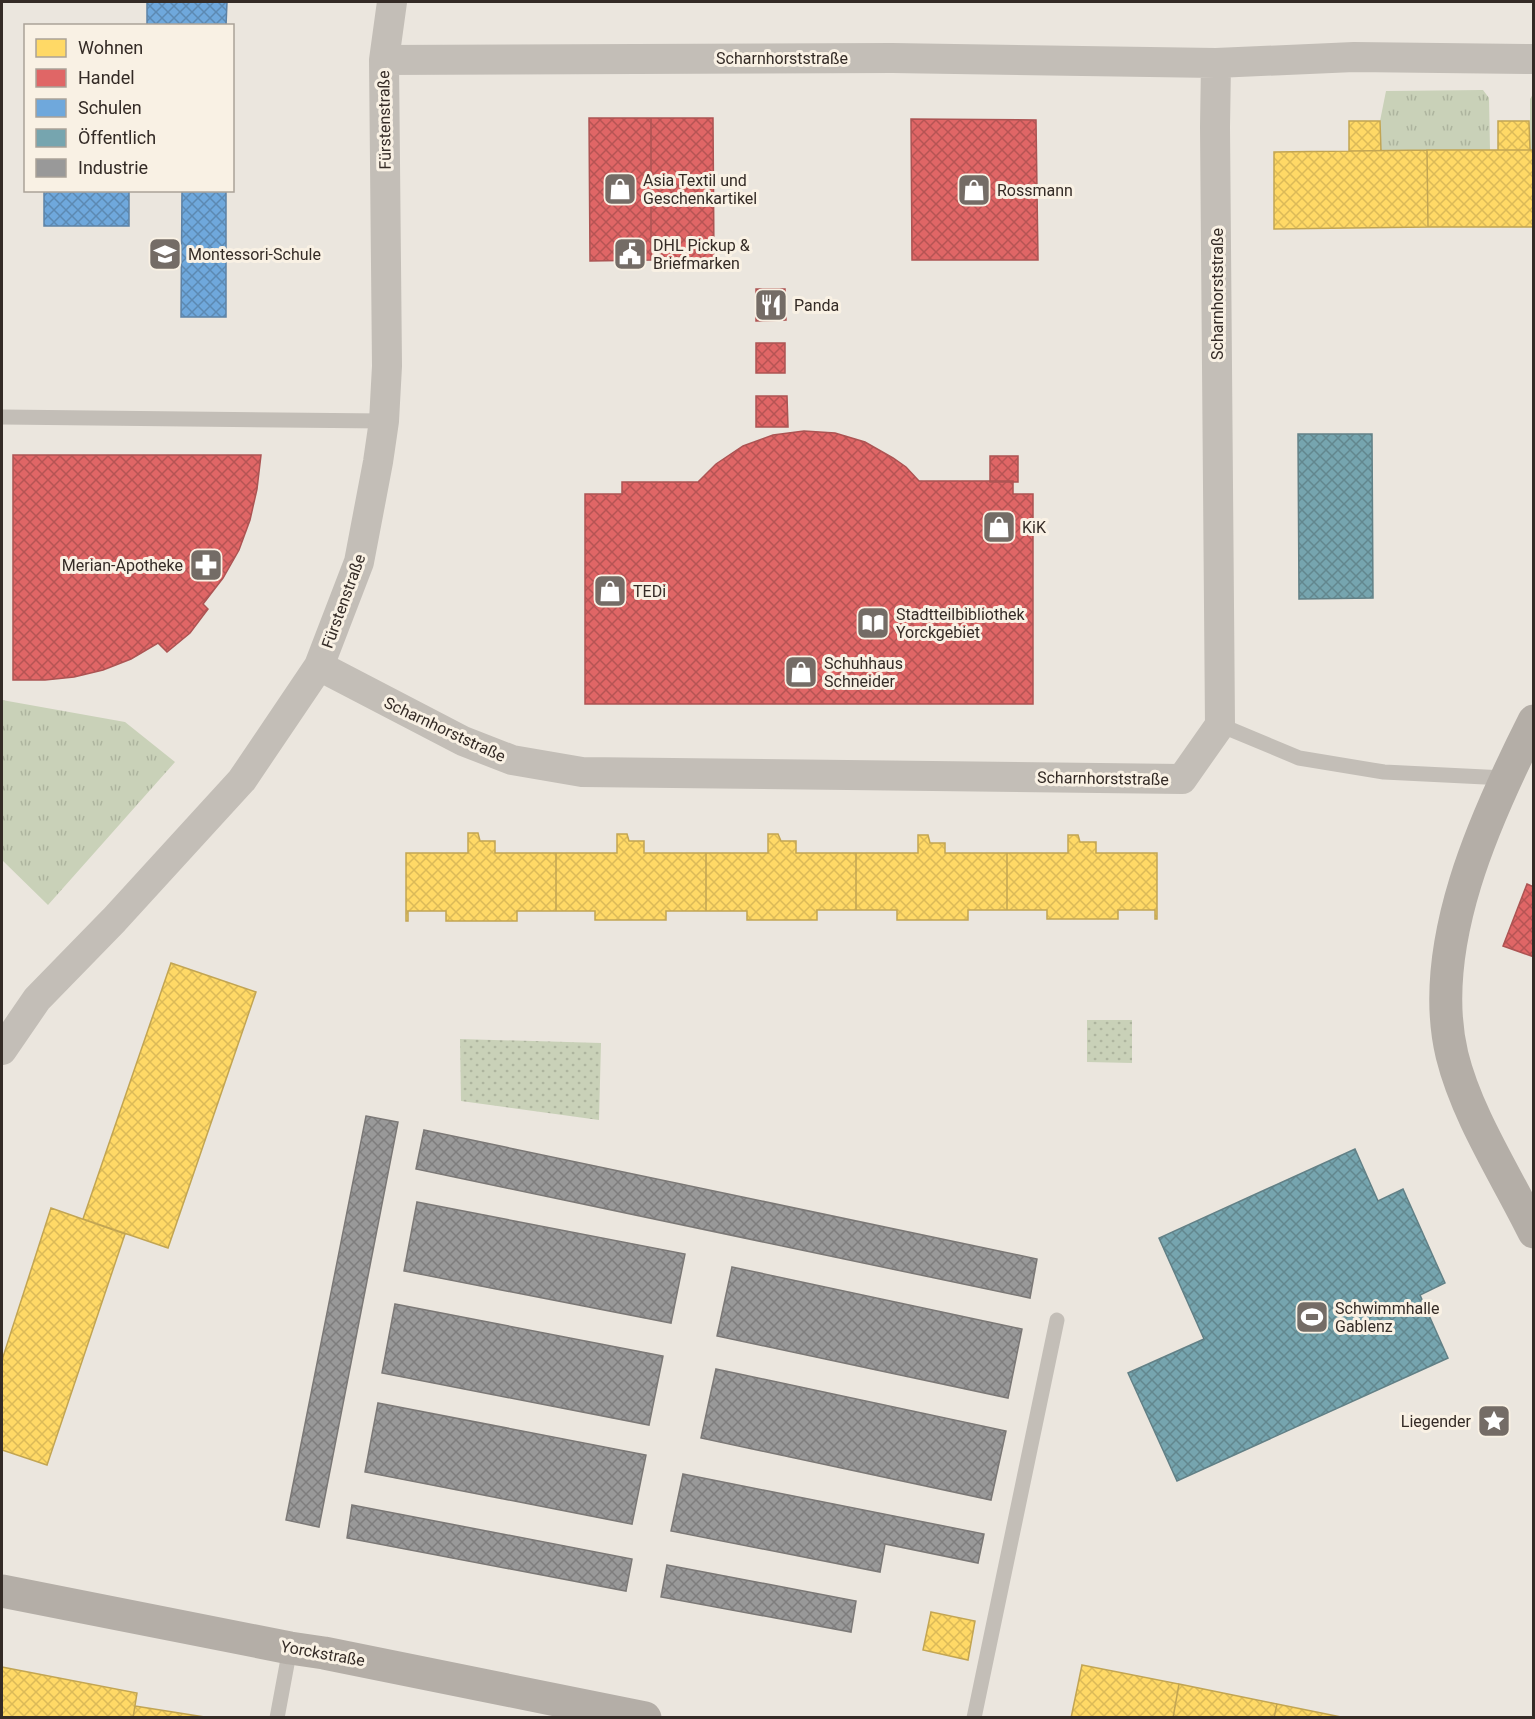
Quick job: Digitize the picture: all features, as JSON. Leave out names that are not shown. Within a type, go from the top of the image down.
[{"type":"main road","points":[[1530,1218],[1469,1107],[1452,1054],[1445,1001],[1451,940],[1471,862],[1505,778],[1533,721]]},
{"type":"main road","name":"Yorckstraße","points":[[2,1591],[645,1718]]},
{"type":"street","name":"Fürstenstraße","points":[[2,1050],[37,999],[114,920],[242,780],[318,666],[359,562],[384,421],[387,366],[384,60],[392,2]]},
{"type":"street","name":"Scharnhorststraße","points":[[384,60],[892,58],[1216,63],[1354,57],[1533,59]]},
{"type":"street","name":"Scharnhorststraße","points":[[318,666],[463,741],[512,760],[582,772],[1182,779],[1220,725],[1216,63]]},
{"type":"lane","points":[[2,417],[384,421]]},
{"type":"lane","points":[[1220,725],[1299,758],[1384,772],[1505,778]]},
{"type":"lane","points":[[974,1718],[1057,1320]]},
{"type":"lane","points":[[277,1718],[290,1648]]},
{"type":"green space","points":[[1483,90],[1489,98],[1490,150],[1381,151],[1380,121],[1386,91]]},
{"type":"green space","points":[[1533,94],[1533,150],[1530,150],[1530,99]]},
{"type":"green space","points":[[2,700],[125,722],[175,762],[48,905],[2,860]]},
{"type":"green space","points":[[1087,1020],[1132,1020],[1132,1063],[1087,1062]]},
{"type":"green space","points":[[460,1039],[601,1043],[599,1120],[461,1101]]},
{"type":"building: Wohnen","points":[[1349,121],[1380,121],[1381,151],[1349,151]]},
{"type":"building: Wohnen","points":[[1498,121],[1529,121],[1530,150],[1498,150]]},
{"type":"building: Wohnen","points":[[1427,150],[1534,150],[1534,227],[1428,227]]},
{"type":"building: Wohnen","points":[[1427,150],[1428,227],[1274,229],[1274,152]]},
{"type":"building: Wohnen","points":[[468,833],[478,833],[480,841],[495,841],[495,853],[556,853],[556,911],[517,911],[517,921],[446,921],[446,911],[408,911],[408,921],[406,921],[406,853],[468,853]]},
{"type":"building: Wohnen","points":[[617,834],[627,834],[629,841],[644,841],[644,853],[706,853],[706,911],[666,911],[666,920],[595,920],[595,911],[556,911],[556,853],[617,853]]},
{"type":"building: Wohnen","points":[[768,834],[778,834],[781,841],[796,841],[796,853],[856,853],[856,910],[817,910],[817,920],[747,920],[747,911],[706,911],[706,853],[768,853]]},
{"type":"building: Wohnen","points":[[918,835],[928,835],[930,843],[945,843],[945,853],[1007,853],[1007,910],[968,910],[968,920],[897,920],[897,910],[856,910],[856,853],[918,853]]},
{"type":"building: Wohnen","points":[[1068,835],[1078,835],[1080,842],[1096,842],[1096,853],[1157,853],[1157,919],[1155,919],[1155,910],[1118,910],[1118,919],[1047,919],[1047,910],[1007,910],[1007,853],[1068,853]]},
{"type":"building: Wohnen","points":[[171,963],[256,992],[168,1248],[83,1219]]},
{"type":"building: Wohnen","points":[[51,1208],[125,1234],[47,1465],[2,1450],[2,1360]]},
{"type":"building: Wohnen","points":[[931,1612],[975,1621],[968,1660],[923,1650]]},
{"type":"building: Wohnen","points":[[1082,1665],[1179,1684],[1173,1718],[1071,1718]]},
{"type":"building: Wohnen","points":[[2,1667],[137,1693],[133,1718],[2,1718]]},
{"type":"building: Wohnen","points":[[1179,1684],[1277,1704],[1274,1718],[1173,1718]]},
{"type":"building: Wohnen","points":[[1277,1704],[1346,1718],[1274,1718]]},
{"type":"building: Wohnen","points":[[135,1706],[211,1718],[133,1718]]},
{"type":"building: Handel","name":"Asia Textil und Geschenkartikel","points":[[589,118],[651,118],[651,260],[590,261]]},
{"type":"building: Handel","points":[[651,118],[713,118],[714,260],[651,260]]},
{"type":"building: Handel","name":"Rossmann","points":[[911,119],[1036,120],[1038,260],[912,260]]},
{"type":"building: Handel","name":"Panda","points":[[756,289],[785,289],[786,320],[756,321]]},
{"type":"building: Handel","points":[[756,343],[785,343],[785,373],[756,373]]},
{"type":"building: Handel","points":[[756,396],[787,396],[788,427],[756,427]]},
{"type":"building: Handel","points":[[804,431],[835,433],[865,442],[906,467],[919,481],[1013,481],[1013,494],[1033,494],[1033,704],[585,704],[585,494],[622,494],[622,482],[698,482],[716,464],[743,446],[773,435]]},
{"type":"building: Handel","points":[[13,455],[261,455],[250,520],[239,550],[223,578],[203,604],[208,609],[190,633],[167,652],[158,643],[131,659],[103,670],[74,677],[13,680]]},
{"type":"building: Handel","points":[[990,456],[1018,456],[1018,482],[990,482]]},
{"type":"building: Handel","points":[[1527,884],[1534,887],[1534,957],[1503,946]]},
{"type":"building: Schulen","points":[[147,2],[227,2],[226,24],[147,24]]},
{"type":"building: Schulen","points":[[44,192],[129,192],[129,226],[44,226]]},
{"type":"building: Schulen","points":[[182,192],[226,192],[226,317],[181,317]]},
{"type":"building: Öffentlich","points":[[1298,434],[1372,434],[1373,598],[1299,599]]},
{"type":"building: Öffentlich","name":"Schwimmhalle Gablenz","points":[[1355,1149],[1378,1201],[1403,1189],[1445,1283],[1420,1295],[1448,1358],[1177,1481],[1128,1373],[1204,1339],[1159,1238]]},
{"type":"building: Industrie","points":[[366,1116],[398,1122],[319,1527],[286,1520]]},
{"type":"building: Industrie","points":[[424,1130],[1037,1259],[1030,1298],[416,1169]]},
{"type":"building: Industrie","points":[[417,1202],[685,1254],[671,1323],[404,1271]]},
{"type":"building: Industrie","points":[[732,1267],[1022,1329],[1008,1398],[717,1336]]},
{"type":"building: Industrie","points":[[395,1304],[663,1356],[649,1425],[382,1373]]},
{"type":"building: Industrie","points":[[716,1369],[1006,1431],[991,1500],[701,1438]]},
{"type":"building: Industrie","points":[[378,1403],[646,1455],[632,1524],[365,1472]]},
{"type":"building: Industrie","points":[[683,1474],[984,1534],[978,1563],[885,1544],[880,1572],[671,1531]]},
{"type":"building: Industrie","points":[[352,1505],[632,1559],[626,1591],[347,1538]]},
{"type":"building: Industrie","points":[[667,1565],[856,1601],[851,1632],[661,1597]]},
{"type":"place","name":"Asia Textil und Geschenkartikel","points":[[620,189]]},
{"type":"place","name":"Rossmann","points":[[974,190]]},
{"type":"place","name":"Montessori-Schule","points":[[165,254]]},
{"type":"place","name":"DHL Pickup & Briefmarken","points":[[630,254]]},
{"type":"place","name":"Panda","points":[[771,305]]},
{"type":"place","name":"KiK","points":[[999,527]]},
{"type":"place","name":"Merian-Apotheke","points":[[206,565]]},
{"type":"place","name":"TEDi","points":[[610,591]]},
{"type":"place","name":"Stadtteilbibliothek Yorckgebiet","points":[[873,623]]},
{"type":"place","name":"Schuhhaus Schneider","points":[[801,672]]},
{"type":"place","name":"Schwimmhalle Gablenz","points":[[1312,1317]]},
{"type":"place","name":"Liegender","points":[[1494,1421]]}]
